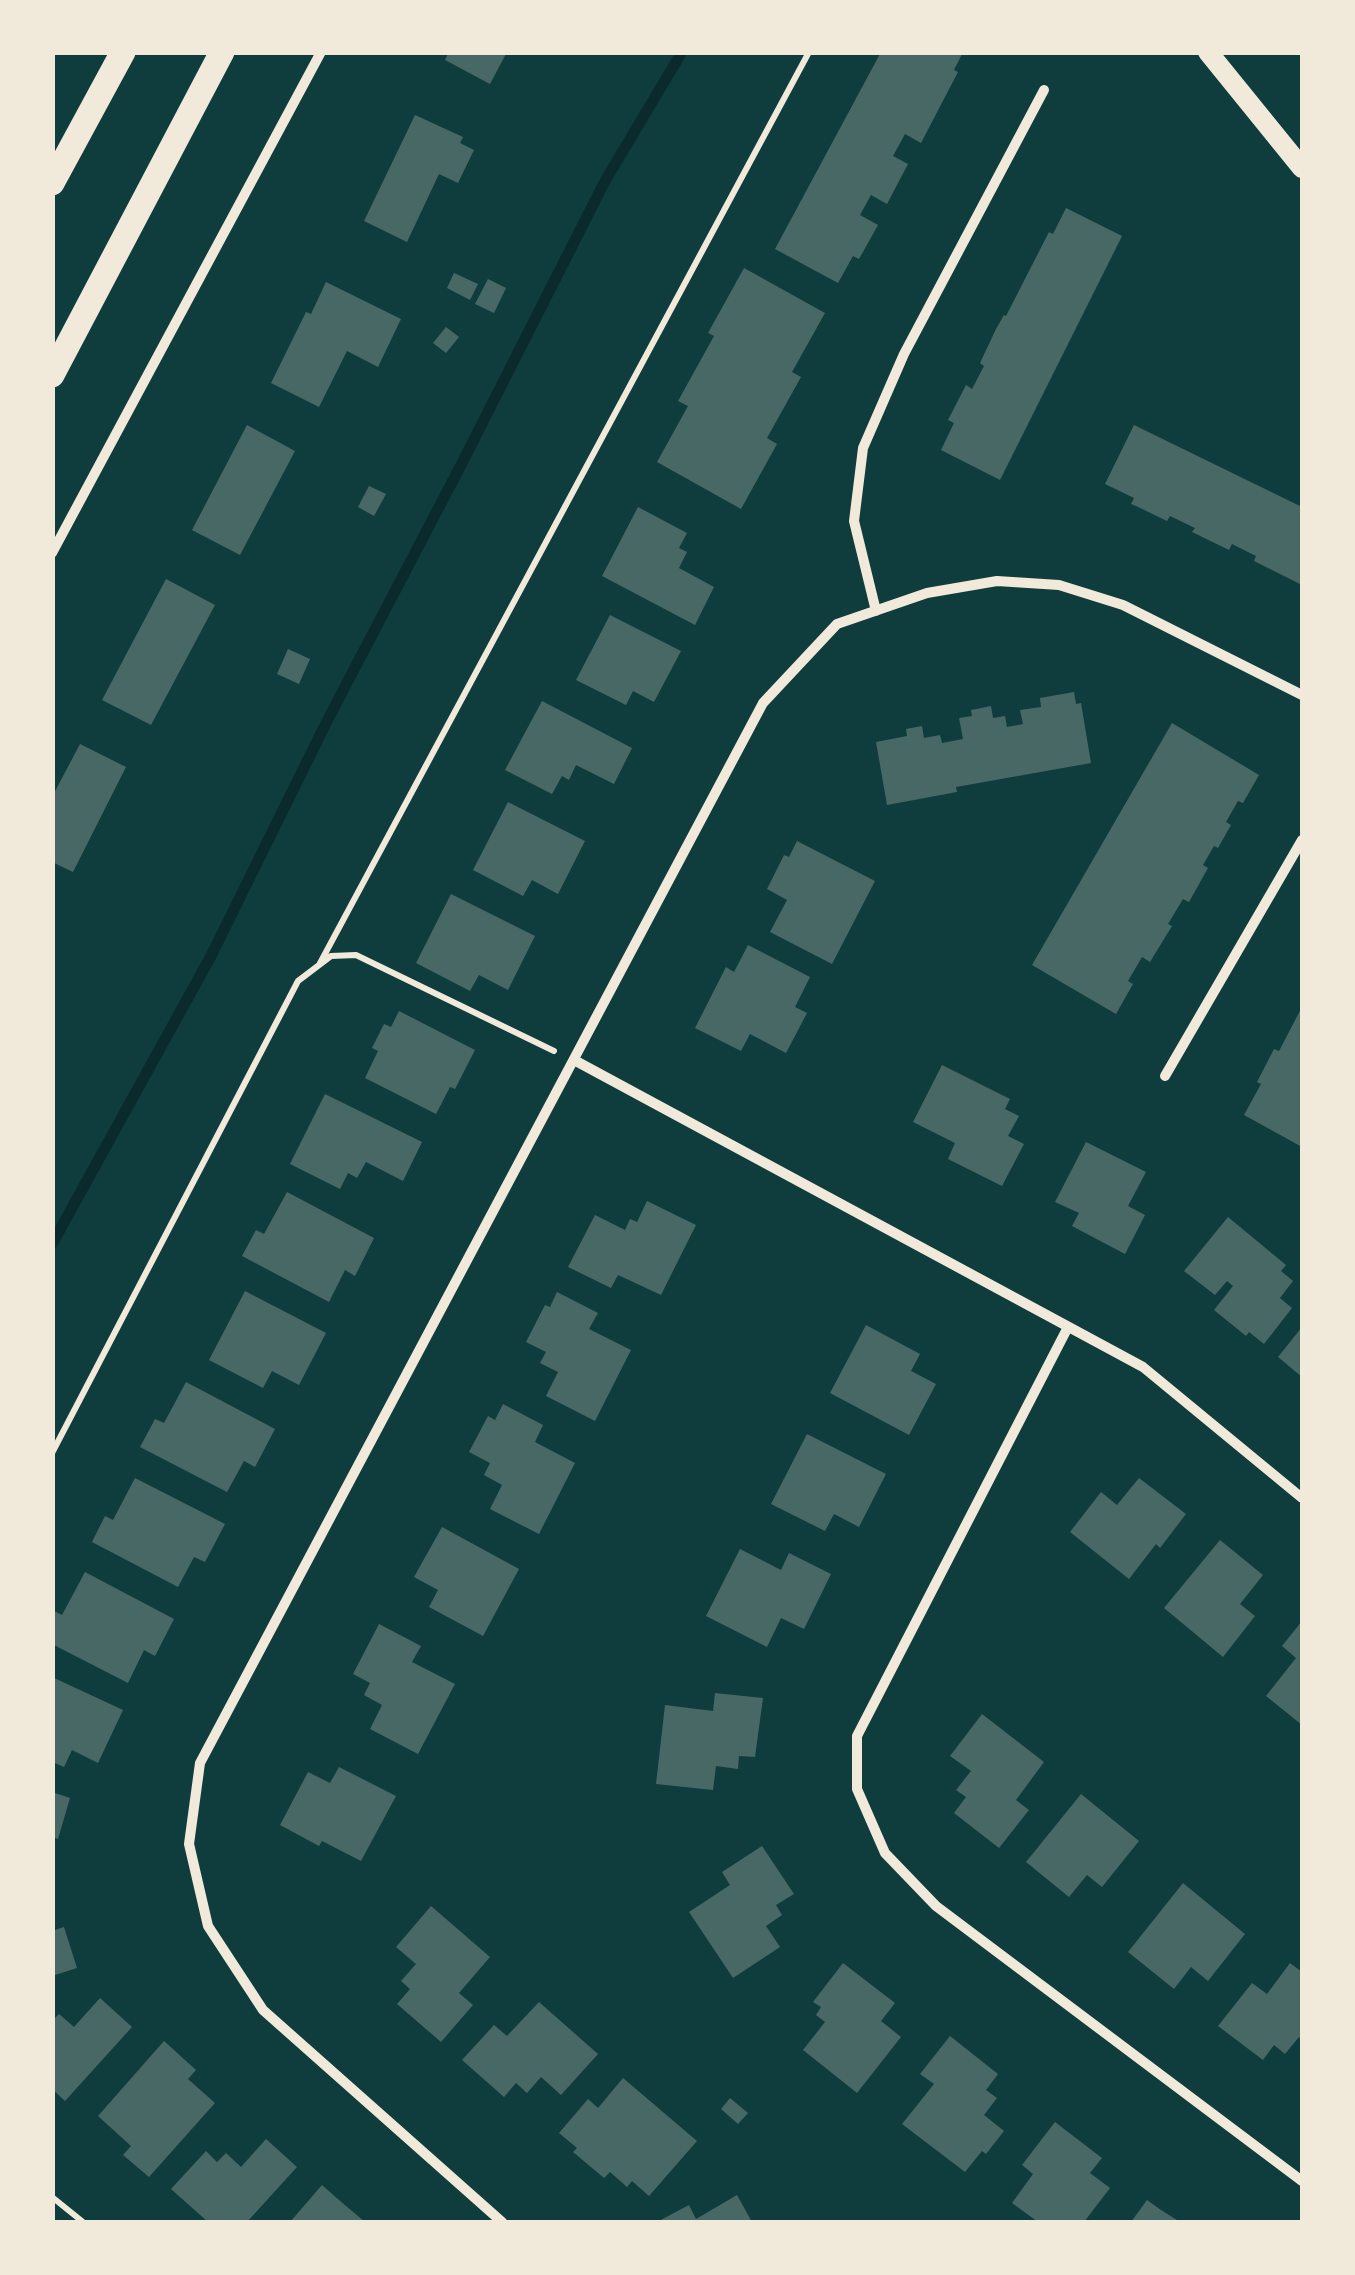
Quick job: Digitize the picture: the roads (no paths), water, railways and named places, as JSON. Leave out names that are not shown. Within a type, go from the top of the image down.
[{"type":"main road","points":[[52,183],[123,52]]},
{"type":"main road","points":[[52,374],[222,52]]},
{"type":"main road","points":[[1208,52],[1302,168]]},
{"type":"street","points":[[52,553],[321,52]]},
{"type":"street","points":[[876,611],[854,522],[863,448],[904,354],[1044,90]]},
{"type":"street","points":[[502,2222],[263,2010],[208,1926],[189,1844],[200,1763],[763,703],[837,624],[928,593],[997,581],[1058,585],[1123,605],[1302,695]]},
{"type":"street","points":[[1165,1076],[1302,840]]},
{"type":"street","points":[[574,1060],[1142,1367],[1302,1498]]},
{"type":"street","points":[[1068,1327],[857,1736],[857,1790],[885,1853],[936,1906],[1302,2181]]},
{"type":"waterway","points":[[52,1244],[211,956],[325,725],[605,181],[682,52]]}]
